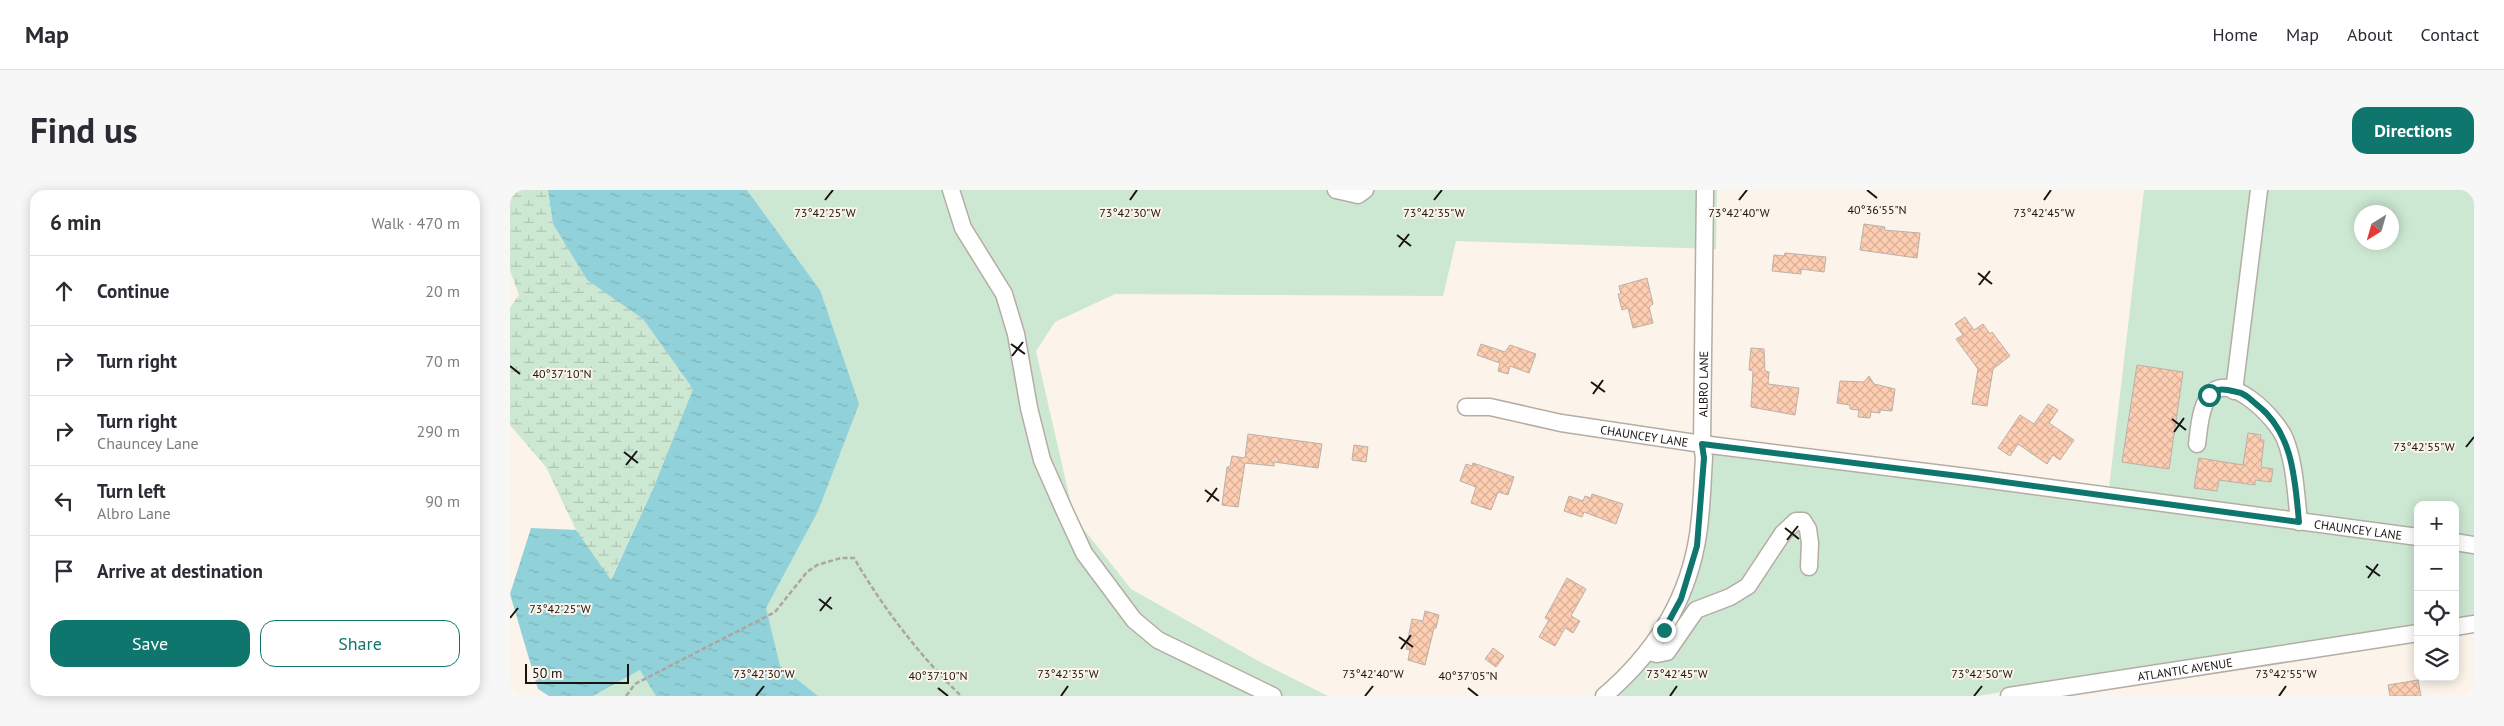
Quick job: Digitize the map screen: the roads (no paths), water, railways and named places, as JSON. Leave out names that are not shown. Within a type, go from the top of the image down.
[{"type":"street","points":[[951,190],[964,228],[1004,294],[1016,334],[1029,408],[1042,460],[1084,553],[1143,629],[1158,640],[1272,696]]},
{"type":"street","points":[[1336,190],[1358,195],[1364,190]]},
{"type":"street","name":"ALBRO LANE","points":[[1604,696],[1649,652],[1664,630],[1681,599],[1697,546],[1704,458],[1702,444],[1705,190]]},
{"type":"street","points":[[2234,391],[2259,190]]},
{"type":"street","points":[[2197,444],[2203,407],[2209,395],[2216,389],[2242,393],[2267,412],[2284,437],[2296,487],[2299,522]]},
{"type":"street","name":"CHAUNCEY LANE","points":[[1466,407],[1490,407],[1561,423],[1702,444],[2414,536]]},
{"type":"street","points":[[1649,652],[1657,654],[1667,652],[1696,610],[1740,592],[1748,586],[1783,533],[1796,521],[1804,521],[1808,529],[1809,567]]},
{"type":"street","points":[[2459,543],[2474,545]]},
{"type":"street","points":[[2459,626],[2474,624]]},
{"type":"street","name":"ATLANTIC AVENUE","points":[[2009,696],[2414,634]]},
{"type":"water","points":[[548,190],[747,190],[820,290],[859,404],[818,511],[766,608],[780,666],[818,696],[656,696],[640,670],[593,696],[549,696],[538,689],[510,594],[531,528],[576,530],[611,580],[653,489],[693,389],[643,319],[587,280],[553,224]]}]
